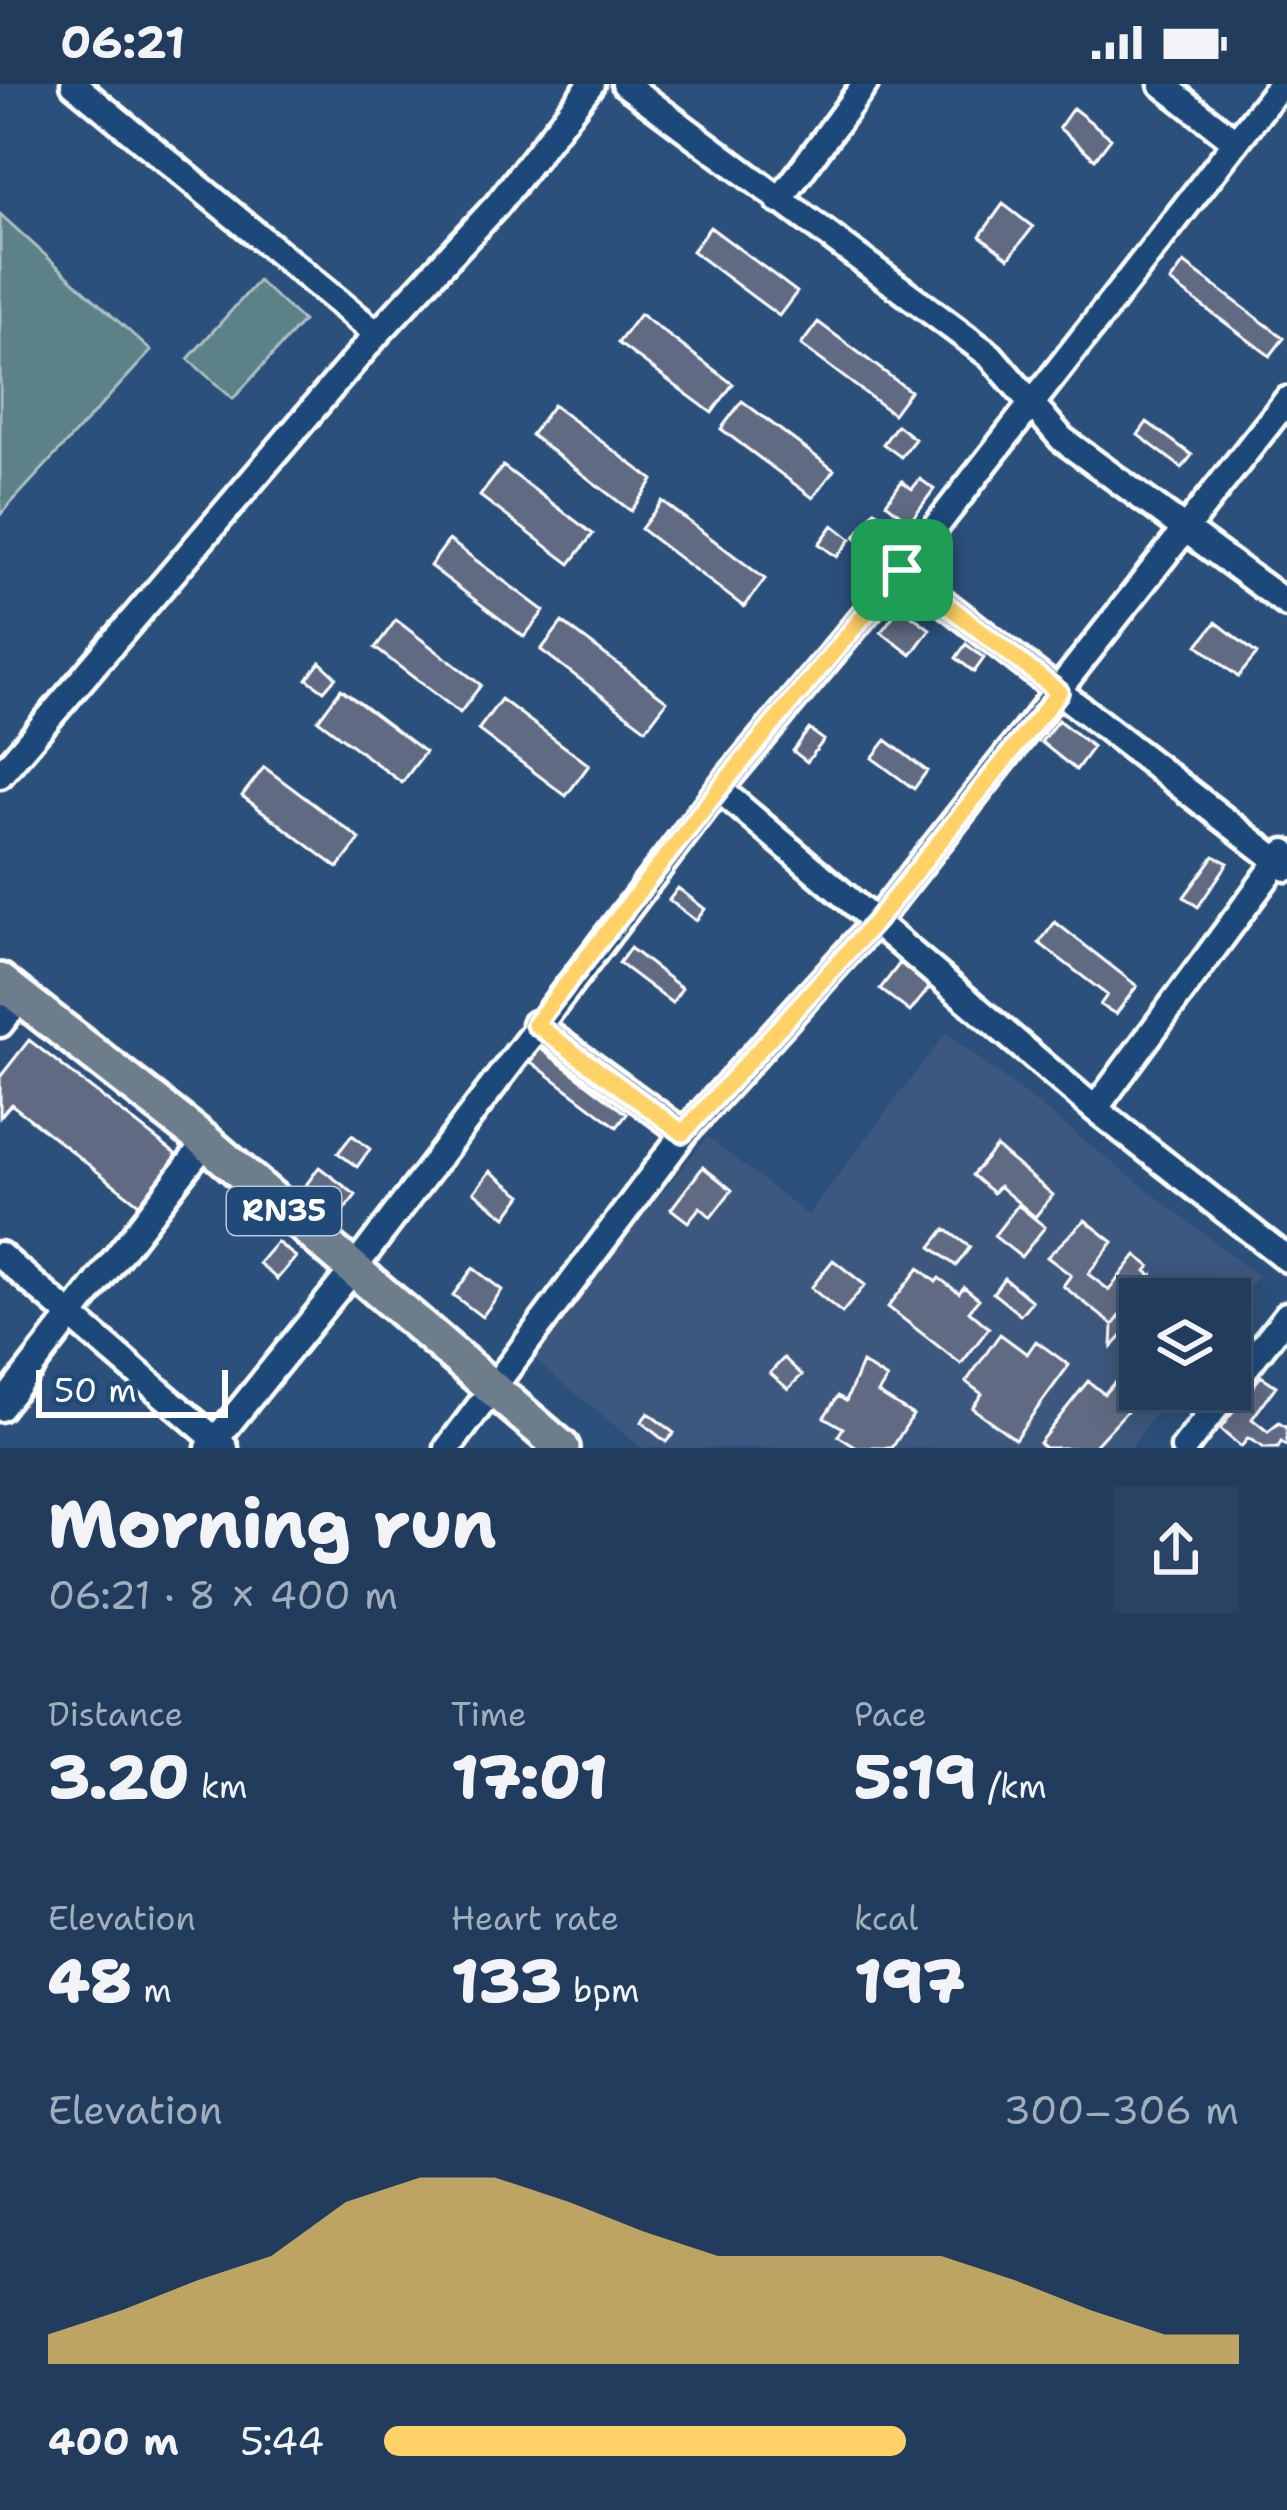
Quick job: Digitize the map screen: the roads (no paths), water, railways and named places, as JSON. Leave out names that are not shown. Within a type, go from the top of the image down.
[{"type":"main road","name":"RN35","points":[[11,988],[206,1142],[562,1448]]},
{"type":"street","points":[[74,84],[377,334]]},
{"type":"street","points":[[0,775],[377,334],[497,205],[591,84]]},
{"type":"street","points":[[625,84],[991,356],[1062,439],[1189,527],[1287,604]]},
{"type":"street","points":[[779,201],[865,84]]},
{"type":"street","points":[[1162,84],[1236,142]]},
{"type":"street","points":[[0,1255],[75,1316],[216,1446],[535,1024],[719,789],[902,570],[1030,399],[1281,84]]},
{"type":"street","points":[[448,1448],[683,1133],[876,921],[1287,400]]},
{"type":"street","points":[[902,570],[1284,860],[1095,1109]]},
{"type":"street","points":[[719,789],[1095,1109],[1287,1259]]},
{"type":"street","points":[[0,1024],[11,988]]},
{"type":"street","points":[[535,1024],[683,1133]]},
{"type":"street","points":[[0,1408],[206,1142]]},
{"type":"street","points":[[1251,1362],[1287,1315]]},
{"type":"street","points":[[1184,1448],[1214,1410]]}]
